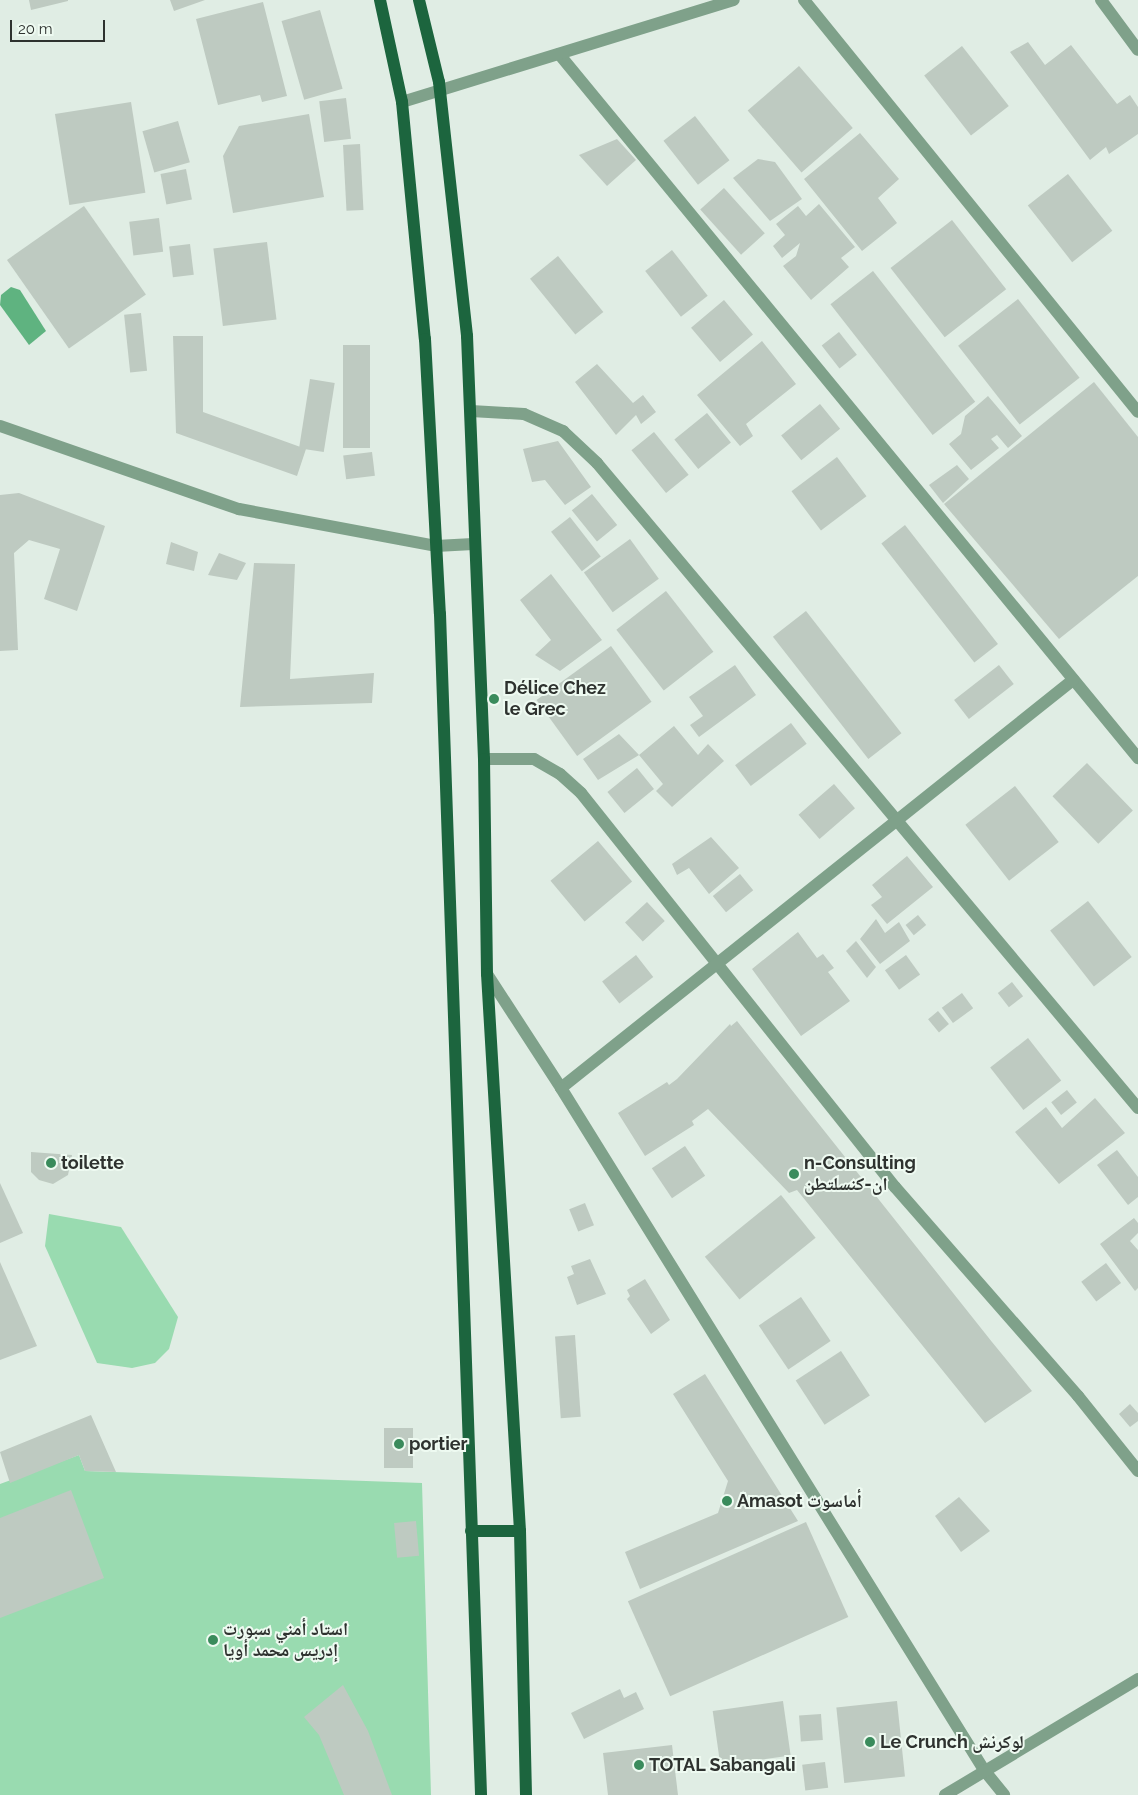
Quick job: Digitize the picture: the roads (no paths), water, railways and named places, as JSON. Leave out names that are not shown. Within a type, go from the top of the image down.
[{"type":"main road","points":[[380,0],[402,102],[425,339],[436,546],[481,1795]]},
{"type":"main road","points":[[419,0],[440,90],[455,210],[471,411],[473,544],[484,759],[487,974],[520,1531],[526,1795]]},
{"type":"main road","points":[[471,1530],[520,1531]]},
{"type":"street","points":[[402,102],[734,0]]},
{"type":"street","points":[[804,0],[1138,412]]},
{"type":"street","points":[[1100,0],[1138,50]]},
{"type":"street","points":[[559,54],[1138,758]]},
{"type":"street","points":[[471,411],[524,414],[563,431],[583,450],[897,818],[1138,1108]]},
{"type":"street","points":[[0,426],[238,508],[436,546],[473,544]]},
{"type":"street","points":[[561,1088],[897,818],[1073,680]]},
{"type":"street","points":[[484,759],[534,759],[560,774],[581,793],[715,964],[895,1188],[1078,1396],[1138,1471]]},
{"type":"street","points":[[487,974],[561,1088],[984,1770],[1004,1795]]},
{"type":"street","points":[[945,1795],[984,1770],[1138,1680]]},
{"type":"place","name":"Délice Chez le Grec","points":[[494,699]]},
{"type":"place","name":"toilette","points":[[51,1163]]},
{"type":"place","name":"n-Consulting ان-كنسلتطن","points":[[794,1174]]},
{"type":"place","name":"portier","points":[[399,1444]]},
{"type":"place","name":"Amasot أماسوت","points":[[727,1501]]},
{"type":"place","name":"استاد أمني سبورت إدريس محمد أويا","points":[[213,1640]]},
{"type":"place","name":"Le Crunch لوكرنش","points":[[870,1742]]},
{"type":"place","name":"TOTAL Sabangali","points":[[639,1765]]}]
